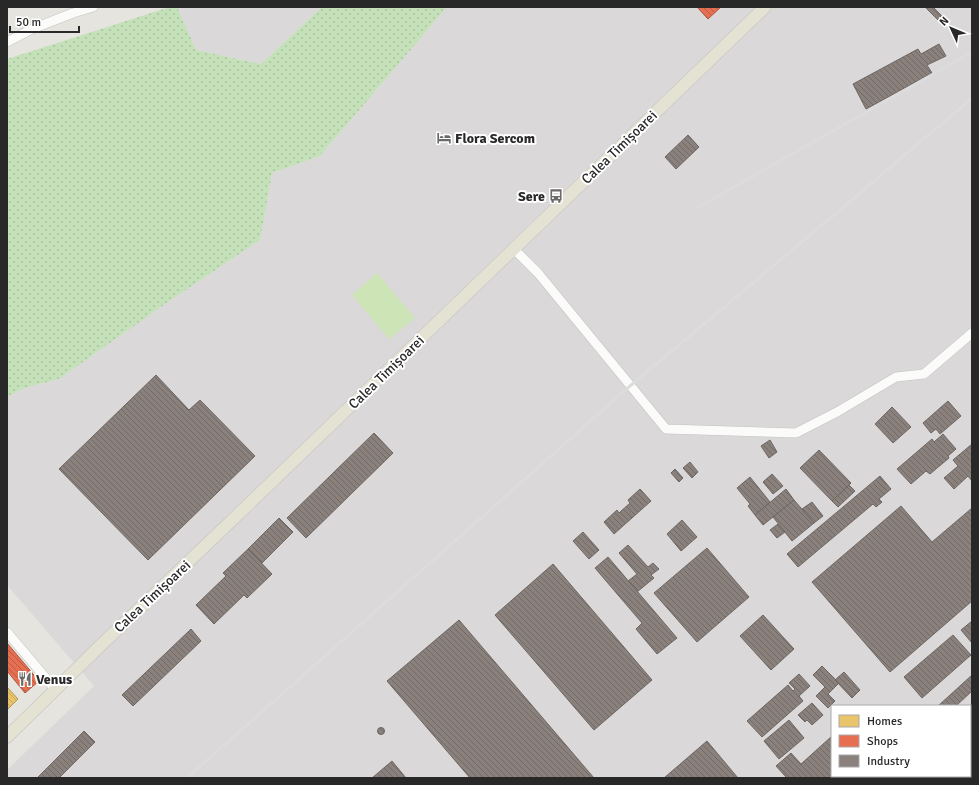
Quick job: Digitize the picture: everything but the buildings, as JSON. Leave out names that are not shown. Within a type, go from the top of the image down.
[{"type":"main road","name":"Calea Timișoarei","points":[[7,737],[55,689],[765,7]]},
{"type":"street","points":[[7,42],[32,29],[93,7]]},
{"type":"street","points":[[514,249],[538,273],[666,429],[796,433],[837,412],[896,377],[924,374],[972,333]]},
{"type":"street","points":[[7,632],[55,689]]},
{"type":"shaded area","points":[[177,7],[322,7],[261,64],[196,50]]},
{"type":"shaded area","points":[[447,7],[972,7],[972,778],[7,778],[7,770],[94,686],[7,585],[7,397],[24,388],[59,379],[168,302],[260,240],[272,173],[320,156]]},
{"type":"green space","points":[[170,7],[177,7],[196,50],[261,64],[322,7],[447,7],[320,156],[272,173],[260,240],[168,302],[59,379],[24,388],[7,397],[7,59]]},
{"type":"green space","points":[[377,273],[415,318],[389,339],[352,295]]},
{"type":"railway","points":[[697,208],[972,52]]},
{"type":"railway","points":[[187,778],[630,386],[972,98]]},
{"type":"place","name":"Flora Sercom","points":[[444,138]]},
{"type":"place","name":"Sere","points":[[556,196]]},
{"type":"place","name":"Venus","points":[[25,679]]}]
